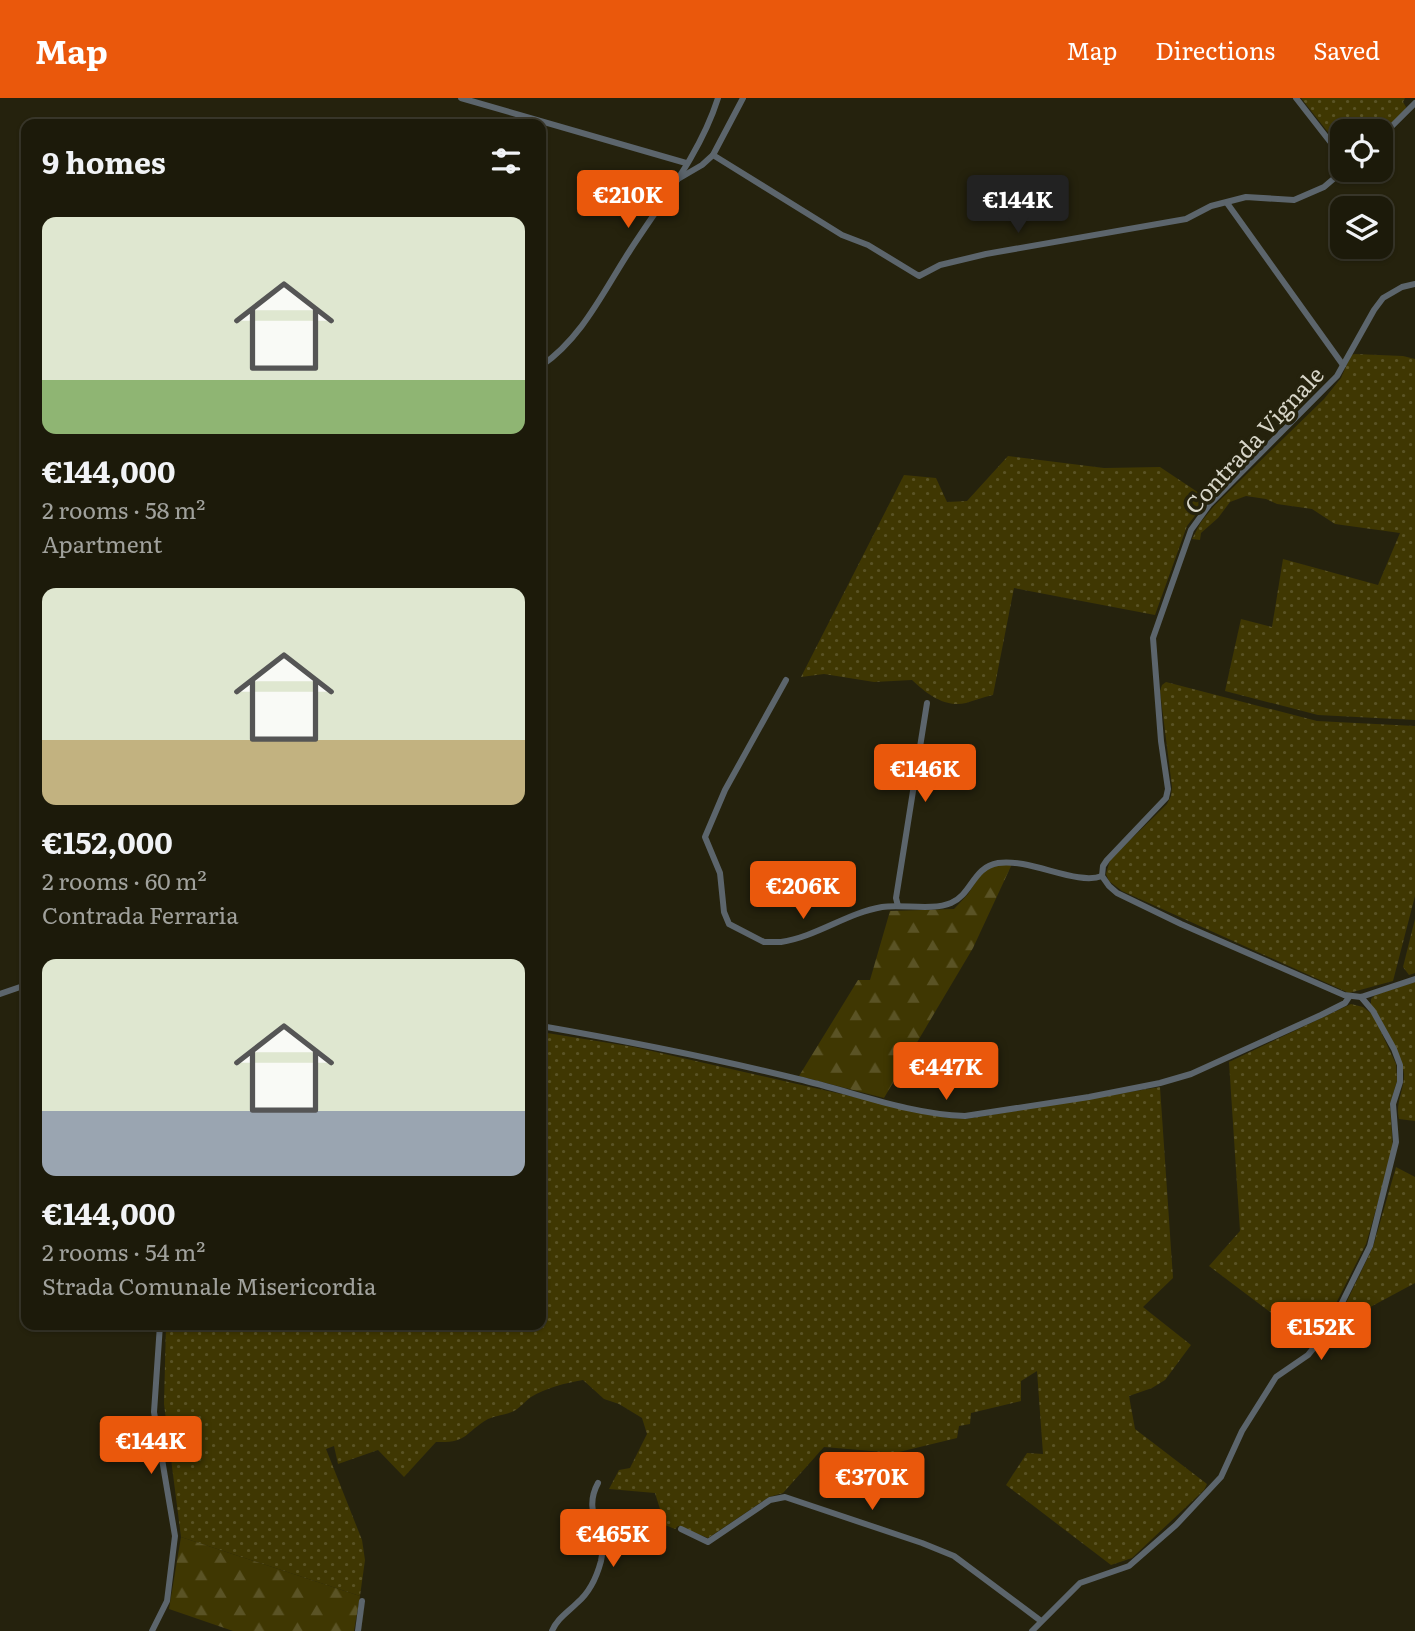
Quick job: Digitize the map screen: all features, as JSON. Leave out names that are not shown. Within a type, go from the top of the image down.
[{"type":"street","points":[[461,98],[534,119]]},
{"type":"street","points":[[546,363],[559,354],[576,333],[677,180],[696,150],[718,98]]},
{"type":"street","points":[[677,180],[713,155],[743,98]]},
{"type":"street","points":[[1296,98],[1330,142]]},
{"type":"street","points":[[1393,125],[1415,103]]},
{"type":"street","points":[[546,123],[686,163]]},
{"type":"street","points":[[713,155],[775,196],[919,275],[940,265],[986,254],[1186,219],[1211,206],[1246,197],[1294,200],[1330,182]]},
{"type":"street","points":[[1227,203],[1343,365]]},
{"type":"street","name":"Contrada Vignale","points":[[1102,876],[1107,860],[1166,798],[1168,789],[1153,638],[1191,530],[1209,506],[1338,376],[1383,298],[1402,287],[1415,284]]},
{"type":"street","points":[[786,680],[725,790],[705,836],[720,873],[725,919],[735,929],[764,942],[788,941],[874,909],[948,905],[965,892],[981,869],[998,863],[1026,864],[1090,879],[1102,876],[1117,892],[1181,924],[1349,997],[1361,997],[1415,979]]},
{"type":"street","points":[[898,906],[896,898],[928,703]]},
{"type":"street","points":[[0,994],[21,987]]},
{"type":"street","points":[[546,1027],[693,1055],[947,1116],[965,1116],[1124,1090],[1191,1074],[1333,1009],[1345,1003],[1349,997]]},
{"type":"street","points":[[1032,1631],[1080,1583],[1129,1566],[1176,1525],[1221,1477],[1242,1431],[1276,1377],[1308,1355],[1329,1329],[1370,1246],[1396,1142],[1393,1104],[1400,1082],[1400,1065],[1373,1012],[1361,997]]},
{"type":"street","points":[[152,1631],[167,1601],[175,1535],[154,1412],[160,1330]]},
{"type":"street","points":[[552,1631],[555,1622],[587,1593],[598,1570],[602,1544],[591,1505],[591,1496],[598,1483]]},
{"type":"street","points":[[681,1529],[708,1542],[769,1500],[785,1497],[954,1556],[1041,1621]]},
{"type":"street","points":[[358,1631],[362,1601]]},
{"type":"green space","points":[[1301,98],[1405,98],[1405,111],[1393,122],[1393,119],[1330,119],[1330,135]]},
{"type":"green space","points":[[1351,355],[1415,359],[1415,720],[1318,715],[1225,691],[1241,619],[1272,627],[1283,559],[1378,585],[1400,533],[1335,524],[1312,509],[1246,496],[1230,502],[1218,518],[1201,533],[1200,540],[1192,539],[1214,506],[1324,399],[1341,378]]},
{"type":"green space","points":[[1008,456],[1104,468],[1160,467],[1208,499],[1187,526],[1155,615],[1014,588],[993,695],[966,703],[944,702],[930,695],[912,680],[874,682],[824,674],[801,677],[904,475],[936,478],[947,502],[967,501]]},
{"type":"green space","points":[[1166,682],[1317,721],[1415,726],[1415,896],[1393,981],[1349,993],[1122,891],[1109,881],[1106,874],[1110,860],[1167,804],[1171,796],[1160,691]]},
{"type":"green space","points":[[1012,864],[973,948],[884,1098],[799,1076],[858,980],[870,980],[890,911],[954,909],[983,871]]},
{"type":"green space","points":[[1415,919],[1415,973],[1409,975],[1403,967]]},
{"type":"green space","points":[[1415,982],[1415,1121],[1399,1119],[1403,1068],[1396,1049],[1371,1005],[1371,999],[1375,995]]},
{"type":"green space","points":[[1351,1004],[1363,1007],[1373,1015],[1396,1064],[1397,1081],[1390,1104],[1393,1150],[1366,1244],[1322,1331],[1311,1343],[1209,1266],[1240,1231],[1229,1062]]},
{"type":"green space","points":[[546,1033],[634,1047],[947,1118],[966,1119],[1160,1087],[1173,1278],[1143,1307],[1191,1345],[1165,1380],[1129,1396],[1135,1429],[1207,1484],[1204,1490],[1132,1558],[1111,1565],[1006,1485],[1027,1453],[1043,1454],[1037,1371],[1021,1381],[1021,1401],[971,1413],[970,1424],[959,1426],[957,1438],[895,1453],[824,1447],[783,1493],[769,1497],[708,1538],[678,1526],[675,1529],[665,1525],[655,1493],[609,1489],[619,1470],[630,1468],[647,1434],[642,1418],[619,1404],[604,1399],[583,1380],[556,1386],[537,1394],[516,1410],[488,1419],[460,1439],[436,1442],[404,1477],[378,1450],[338,1464],[334,1446],[326,1449],[362,1540],[365,1560],[360,1596],[181,1537],[164,1404],[166,1330],[546,1330]]},
{"type":"green space","points":[[1396,1167],[1415,1177],[1415,1283],[1335,1326],[1373,1247]]},
{"type":"green space","points":[[181,1537],[360,1596],[354,1631],[233,1631],[169,1609]]}]
